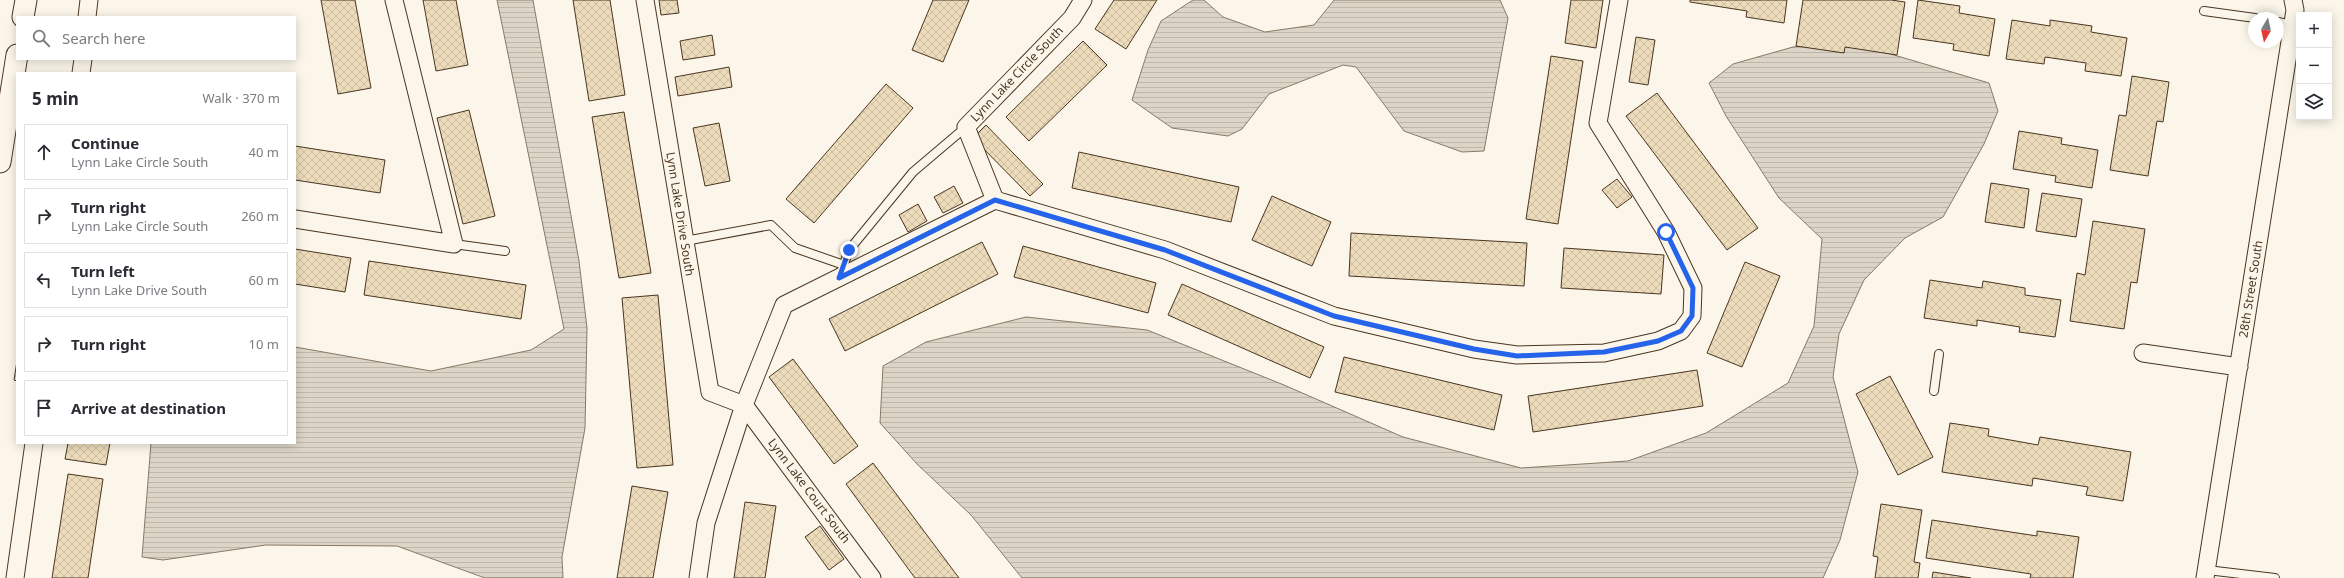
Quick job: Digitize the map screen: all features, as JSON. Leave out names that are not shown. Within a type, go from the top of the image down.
[{"type":"street","points":[[23,16],[26,0]]},
{"type":"street","points":[[87,16],[89,0]]},
{"type":"street","points":[[296,219],[454,244],[394,0]]},
{"type":"street","name":"Lynn Lake Drive South","points":[[645,0],[710,392],[744,405]]},
{"type":"street","name":"Lynn Lake Circle South","points":[[995,200],[966,127],[1072,18],[1083,0]]},
{"type":"street","points":[[698,578],[706,523],[744,405],[784,305],[841,271],[995,200],[1165,250],[1334,316],[1474,349],[1517,356],[1604,352],[1658,341],[1681,331],[1692,316],[1693,288],[1666,232],[1598,123],[1619,0]]},
{"type":"street","name":"28th Street South","points":[[2206,574],[2239,367],[2285,23],[2295,10],[2293,0]]},
{"type":"street","points":[[0,162],[16,60]]},
{"type":"street","points":[[81,72],[83,60]]},
{"type":"street","points":[[2143,353],[2239,367]]},
{"type":"street","name":"Lynn Lake Court South","points":[[744,405],[872,578]]},
{"type":"street","points":[[16,578],[34,444]]},
{"type":"lane","points":[[2204,11],[2248,17]]},
{"type":"lane","points":[[685,241],[771,226],[796,248],[841,271],[849,250],[913,172],[966,127]]},
{"type":"lane","points":[[454,244],[505,251]]},
{"type":"lane","points":[[1934,391],[1939,354]]},
{"type":"lane","points":[[2206,574],[2274,578]]},
{"type":"shaded area","points":[[497,0],[533,0],[579,261],[587,328],[585,428],[562,557],[563,578],[485,578],[397,546],[266,545],[163,560],[142,557],[151,444],[296,444],[296,347],[431,371],[531,350],[564,329]]},
{"type":"shaded area","points":[[1193,0],[1204,0],[1223,17],[1265,32],[1314,25],[1334,0],[1500,0],[1508,18],[1484,151],[1462,152],[1404,131],[1356,67],[1343,65],[1269,94],[1242,129],[1228,136],[1172,128],[1132,100],[1148,50],[1161,21]]},
{"type":"shaded area","points":[[1850,42],[1989,83],[1998,111],[1984,144],[1943,217],[1905,238],[1864,280],[1839,334],[1833,377],[1858,472],[1840,540],[1823,578],[1022,578],[971,515],[917,464],[880,423],[883,366],[926,342],[1026,317],[1147,330],[1284,385],[1403,437],[1521,468],[1628,461],[1706,433],[1788,383],[1814,326],[1822,239],[1779,198],[1726,116],[1709,83],[1733,64],[1793,47]]},
{"type":"building","points":[[321,0],[355,0],[371,88],[338,94]]},
{"type":"building","points":[[423,0],[456,0],[468,65],[436,71]]},
{"type":"building","points":[[573,0],[610,0],[625,95],[589,101]]},
{"type":"building","points":[[659,0],[677,0],[679,13],[661,15]]},
{"type":"building","points":[[933,0],[969,0],[943,62],[912,50]]},
{"type":"building","points":[[1114,0],[1157,0],[1126,49],[1095,29]]},
{"type":"building","points":[[1571,0],[1603,0],[1596,48],[1565,43]]},
{"type":"building","points":[[1690,0],[1787,0],[1784,23],[1746,17],[1747,11],[1690,2]]},
{"type":"building","points":[[1803,0],[1891,0],[1905,2],[1897,55],[1845,47],[1844,53],[1796,46]]},
{"type":"building","points":[[1918,0],[1960,6],[1959,13],[1995,19],[1989,56],[1953,50],[1954,44],[1913,38]]},
{"type":"building","points":[[2012,20],[2050,26],[2050,20],[2092,26],[2091,32],[2127,38],[2121,76],[2085,71],[2086,63],[2045,57],[2044,64],[2006,59]]},
{"type":"building","points":[[712,35],[715,55],[683,60],[680,41]]},
{"type":"building","points":[[1636,37],[1655,40],[1648,85],[1629,82]]},
{"type":"building","points":[[1083,41],[1107,65],[1029,141],[1006,117]]},
{"type":"building","points":[[1551,56],[1583,61],[1558,224],[1526,219]]},
{"type":"building","points":[[729,67],[732,87],[678,96],[675,77]]},
{"type":"building","points":[[2132,76],[2169,82],[2163,122],[2157,121],[2148,176],[2110,170],[2119,115],[2126,116]]},
{"type":"building","points":[[886,84],[913,108],[814,223],[786,199]]},
{"type":"building","points":[[1657,93],[1758,228],[1727,250],[1626,116]]},
{"type":"building","points":[[469,110],[495,216],[463,224],[437,118]]},
{"type":"building","points":[[624,112],[651,273],[619,278],[592,117]]},
{"type":"building","points":[[719,123],[730,181],[705,186],[693,128]]},
{"type":"building","points":[[986,125],[1043,184],[1030,196],[973,138]]},
{"type":"building","points":[[2019,131],[2062,138],[2061,144],[2098,150],[2092,188],[2055,182],[2056,176],[2013,169]]},
{"type":"building","points":[[296,146],[385,160],[380,193],[296,180]]},
{"type":"building","points":[[1079,152],[1239,187],[1231,222],[1072,188]]},
{"type":"building","points":[[1617,179],[1632,197],[1617,208],[1602,190]]},
{"type":"building","points":[[1991,183],[2029,189],[2024,228],[1985,222]]},
{"type":"building","points":[[954,186],[963,203],[943,213],[934,197]]},
{"type":"building","points":[[2042,193],[2082,199],[2076,237],[2036,231]]},
{"type":"building","points":[[1272,196],[1331,222],[1312,266],[1252,240]]},
{"type":"building","points":[[918,204],[927,221],[908,232],[899,215]]},
{"type":"building","points":[[2093,221],[2145,229],[2137,283],[2131,282],[2124,329],[2070,321],[2077,273],[2085,275]]},
{"type":"building","points":[[1351,233],[1527,243],[1524,286],[1349,276]]},
{"type":"building","points":[[982,242],[998,274],[845,351],[829,319]]},
{"type":"building","points":[[1023,246],[1156,283],[1148,313],[1014,277]]},
{"type":"building","points":[[1564,248],[1664,255],[1661,294],[1561,288]]},
{"type":"building","points":[[296,249],[351,258],[345,292],[296,284]]},
{"type":"building","points":[[369,261],[526,285],[521,319],[364,295]]},
{"type":"building","points":[[1745,262],[1780,276],[1742,367],[1707,353]]},
{"type":"building","points":[[1930,280],[1982,288],[1983,281],[2025,288],[2025,295],[2061,300],[2055,337],[2019,332],[2020,327],[1977,320],[1977,326],[1924,318]]},
{"type":"building","points":[[1182,284],[1324,347],[1310,378],[1168,315]]},
{"type":"building","points":[[658,295],[673,465],[637,468],[622,298]]},
{"type":"building","points":[[1344,357],[1502,395],[1494,430],[1335,392]]},
{"type":"building","points":[[793,359],[858,446],[834,464],[769,377]]},
{"type":"building","points":[[16,367],[16,381],[14,380]]},
{"type":"building","points":[[1697,370],[1703,406],[1533,432],[1528,396]]},
{"type":"building","points":[[1890,376],[1933,457],[1898,475],[1856,394]]},
{"type":"building","points":[[1950,423],[1989,429],[1988,436],[2038,445],[2040,437],[2131,452],[2123,501],[2086,495],[2088,487],[2033,478],[2032,486],[1942,472]]},
{"type":"building","points":[[68,444],[110,444],[106,465],[65,459]]},
{"type":"building","points":[[873,463],[959,578],[915,578],[846,484]]},
{"type":"building","points":[[68,474],[103,479],[88,578],[52,578]]},
{"type":"building","points":[[632,486],[668,492],[653,578],[617,578]]},
{"type":"building","points":[[745,502],[776,506],[765,578],[734,578]]},
{"type":"building","points":[[1881,504],[1922,510],[1914,562],[1920,563],[1918,578],[1875,578],[1878,557],[1873,556]]},
{"type":"building","points":[[1932,520],[2037,536],[2037,531],[2079,537],[2073,578],[2030,578],[2031,574],[1926,558]]},
{"type":"building","points":[[820,526],[844,559],[829,570],[805,537]]},
{"type":"building","points":[[1933,572],[1971,578],[1932,578]]},
{"type":"route","points":[[849,250],[839,278],[995,200],[1165,250],[1334,316],[1474,349],[1517,356],[1604,352],[1658,341],[1681,331],[1692,316],[1693,288],[1666,232]]}]
